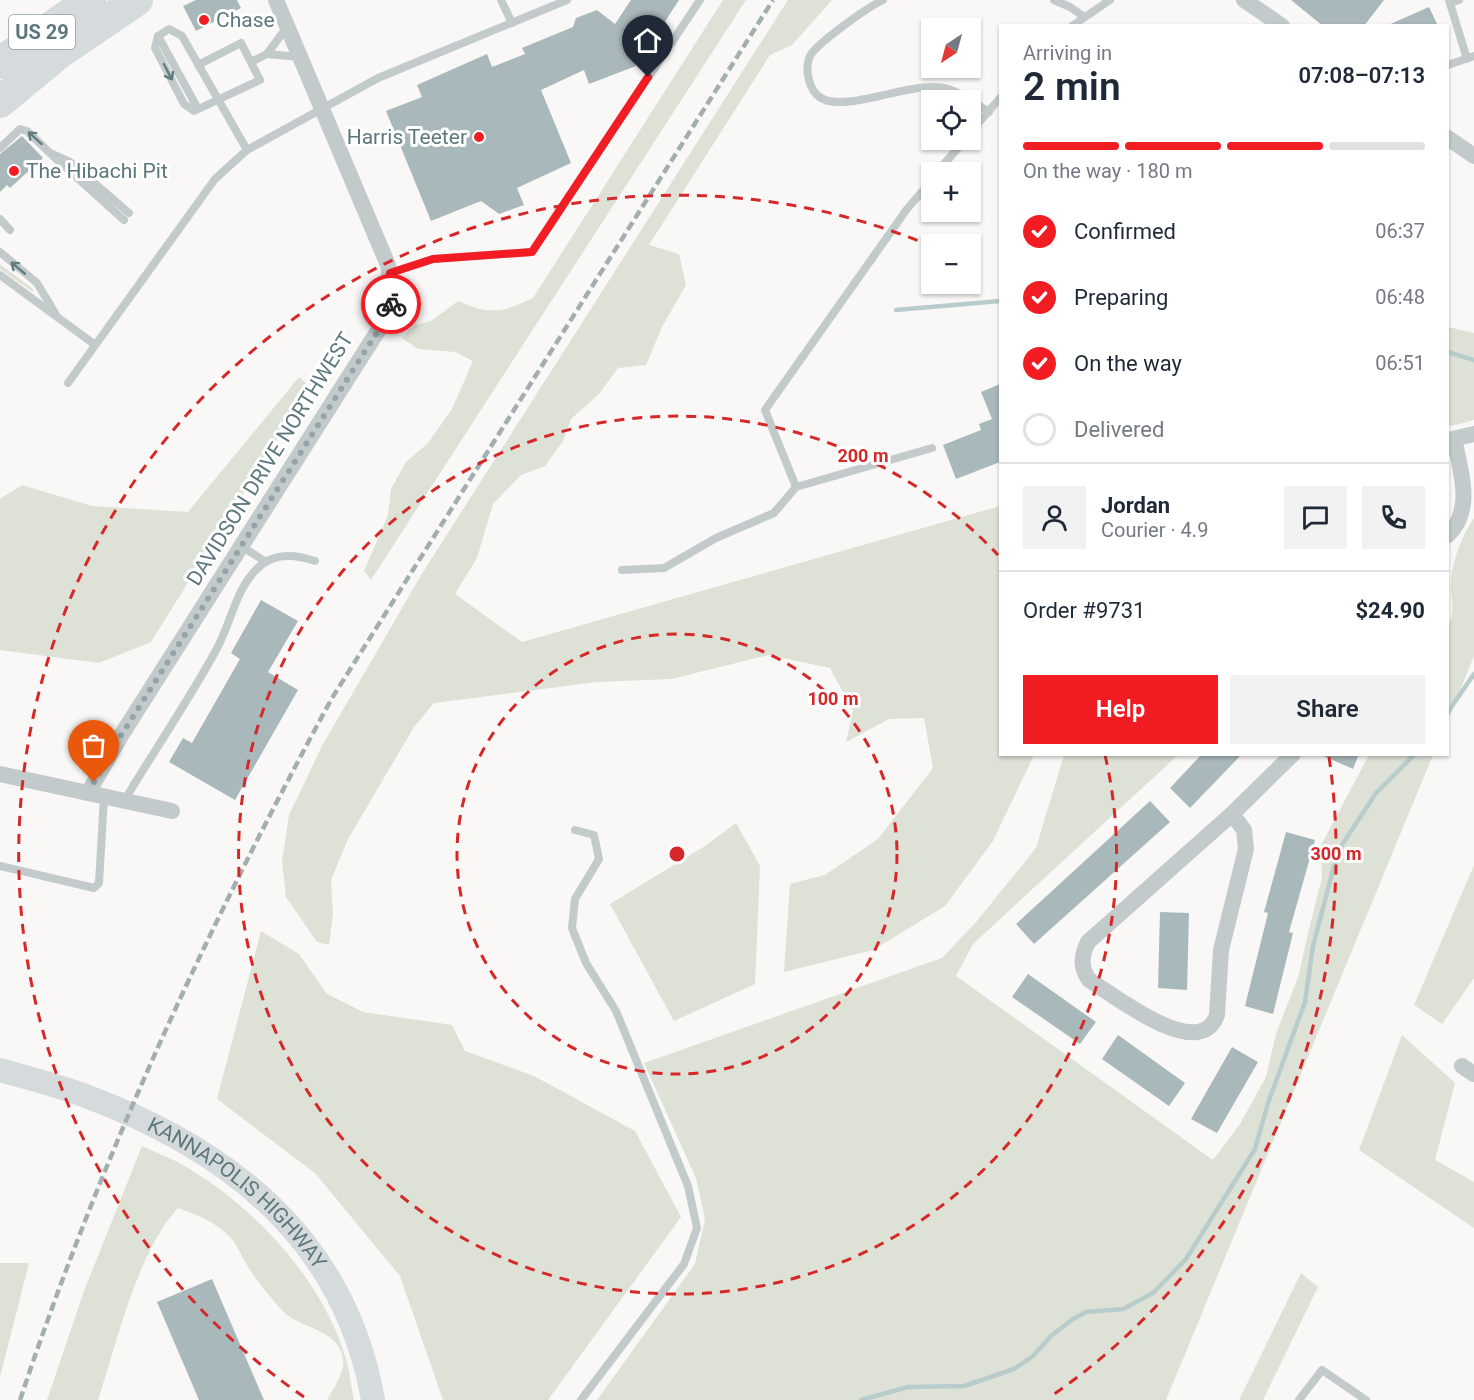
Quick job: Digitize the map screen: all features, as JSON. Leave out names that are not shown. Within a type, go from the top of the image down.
[{"type":"highway","name":"US 29","points":[[0,63],[114,3]]},
{"type":"highway","name":"US 29","points":[[0,102],[114,3]]},
{"type":"main road","name":"KANNAPOLIS HIGHWAY","points":[[4,1072],[51,1084],[112,1107],[190,1144],[228,1169],[264,1197],[292,1225],[313,1252],[350,1318],[361,1348],[373,1400]]},
{"type":"street","name":"DAVIDSON DRIVE NORTHWEST","points":[[96,795],[122,734],[381,326],[393,296],[390,273],[276,0]]},
{"type":"street","points":[[1244,0],[1279,24]]},
{"type":"street","points":[[1449,139],[1474,156]]},
{"type":"street","points":[[1449,534],[1466,511],[1466,496],[1451,440],[1474,434]]},
{"type":"street","points":[[1232,814],[1244,830],[1246,849],[1221,950],[1217,1015],[1214,1024],[1203,1031],[1188,1034],[1170,1030],[1089,980],[1082,970],[1082,956],[1088,942],[1232,814],[1291,756]]},
{"type":"street","points":[[0,774],[172,811]]},
{"type":"lane","points":[[501,0],[512,23]]},
{"type":"lane","points":[[68,383],[215,179],[247,150],[323,111],[378,78],[567,0]]},
{"type":"lane","points":[[390,273],[433,259],[532,252],[700,0]]},
{"type":"lane","points":[[883,0],[836,33],[810,56],[808,73],[811,88],[822,99],[847,102],[918,87],[945,88],[989,111]]},
{"type":"lane","points":[[1054,0],[1083,16]]},
{"type":"lane","points":[[1073,24],[1110,0]]},
{"type":"lane","points":[[1449,65],[1470,57],[1449,2],[1459,0]]},
{"type":"lane","points":[[251,62],[267,54],[287,27]]},
{"type":"lane","points":[[198,65],[241,43],[260,80],[218,101],[194,111],[184,104],[155,48],[158,36],[169,29],[182,36],[198,65],[218,101],[247,150]]},
{"type":"lane","points":[[267,54],[300,57]]},
{"type":"lane","points":[[981,120],[999,99]]},
{"type":"lane","points":[[0,148],[20,129],[27,131],[50,153],[70,162],[127,216]]},
{"type":"lane","points":[[946,162],[956,150]]},
{"type":"lane","points":[[796,487],[765,410],[907,209],[921,193]]},
{"type":"lane","points":[[0,219],[10,230]]},
{"type":"lane","points":[[0,252],[37,283],[56,315]]},
{"type":"lane","points":[[0,274],[94,344]]},
{"type":"lane","points":[[622,570],[664,568],[716,538],[774,513],[796,487],[932,448]]},
{"type":"lane","points":[[241,546],[266,562]]},
{"type":"lane","points":[[124,801],[216,650],[243,588],[259,567],[274,558],[299,555],[315,561]]},
{"type":"lane","name":"DAVIDSON DRIVE NORTHWEST","points":[[0,866],[94,888],[99,884],[96,795]]},
{"type":"lane","points":[[575,830],[594,835],[599,859],[575,900],[572,928],[586,963],[616,1011],[688,1186],[697,1228],[684,1264],[581,1400]]},
{"type":"lane","points":[[1299,1400],[1322,1370],[1366,1400]]},
{"type":"shaded area","points":[[723,0],[746,0],[371,580],[364,571],[388,515],[391,489],[406,462],[428,443],[452,409],[473,361],[455,352],[418,349],[402,338],[415,325],[431,321],[458,301],[479,309],[496,310],[513,307],[533,298]]},
{"type":"shaded area","points":[[788,0],[832,0],[792,45],[770,55],[649,245],[679,254],[686,285],[662,327],[646,365],[618,368],[599,394],[571,419],[563,441],[545,466],[521,475],[493,504],[477,558],[455,594],[522,642],[999,506],[999,756],[1034,756],[993,841],[945,906],[873,950],[784,972],[790,884],[825,875],[878,839],[933,768],[924,718],[889,719],[846,742],[853,711],[830,668],[769,655],[671,679],[597,682],[434,703],[414,727],[348,839],[331,880],[333,914],[329,945],[317,942],[286,897],[282,862],[289,815],[323,744],[423,572]]},
{"type":"shaded area","points":[[0,264],[33,289],[33,292],[0,269]]},
{"type":"shaded area","points":[[1449,327],[1474,333],[1474,420],[1449,427]]},
{"type":"shaded area","points":[[299,377],[310,387],[151,642],[99,663],[0,650],[0,499],[22,485],[92,506],[188,512]]},
{"type":"shaded area","points":[[1474,518],[1474,656],[1449,718],[1449,624],[1453,609],[1451,580],[1454,563],[1465,532]]},
{"type":"shaded area","points":[[1064,756],[1177,756],[973,944],[956,976],[1213,1160],[1240,1124],[1266,1077],[1276,1034],[1298,977],[1322,878],[1321,845],[1368,756],[1433,756],[1166,1400],[597,1400],[695,1264],[705,1219],[696,1178],[644,1063],[942,958],[976,922],[1036,848]]},
{"type":"shaded area","points":[[736,823],[760,866],[755,984],[674,1021],[610,904],[705,846]]},
{"type":"shaded area","points":[[1474,865],[1474,978],[1442,1024],[1414,1005]]},
{"type":"shaded area","points":[[261,931],[299,954],[327,994],[363,1012],[452,1025],[465,1051],[534,1076],[635,1131],[681,1217],[548,1400],[443,1400],[400,1276],[315,1173],[217,1099]]},
{"type":"shaded area","points":[[1402,1035],[1455,1083],[1435,1160],[1474,1182],[1474,1228],[1359,1150]]},
{"type":"shaded area","points":[[142,1146],[183,1165],[214,1185],[239,1204],[284,1250],[304,1275],[335,1330],[347,1364],[354,1400],[327,1400],[343,1368],[343,1358],[334,1341],[284,1312],[259,1283],[225,1232],[206,1219],[178,1208],[151,1249],[140,1273],[98,1400],[47,1400],[84,1291]]},
{"type":"shaded area","points":[[0,1263],[29,1263],[0,1377]]},
{"type":"shaded area","points":[[1301,1273],[1318,1287],[1263,1400],[1239,1400]]},
{"type":"building","name":"Chase","points":[[196,0],[237,0],[241,8],[196,31],[183,6]]},
{"type":"building","name":"Harris Teeter","points":[[631,0],[679,0],[651,43],[630,53],[636,66],[589,84],[584,70],[541,90],[571,163],[517,188],[524,205],[499,214],[481,201],[431,221],[386,111],[422,97],[417,85],[487,54],[492,67],[525,54],[522,48],[573,27],[576,18],[597,10],[615,24]]},
{"type":"building","points":[[1291,0],[1384,0],[1366,24],[1321,24]]},
{"type":"building","points":[[1429,7],[1437,24],[1391,24]]},
{"type":"building","name":"The Hibachi Pit","points":[[22,136],[43,158],[10,188],[7,185],[0,192],[0,154]]},
{"type":"building","points":[[999,384],[999,462],[956,479],[943,445],[981,430],[979,424],[992,419],[981,392]]},
{"type":"building","points":[[261,600],[298,621],[268,672],[298,690],[235,800],[169,762],[183,738],[192,743],[240,659],[231,653]]},
{"type":"building","points":[[1200,756],[1240,756],[1190,808],[1170,788]]},
{"type":"building","points":[[1324,756],[1358,756],[1353,769]]},
{"type":"building","points":[[1150,801],[1170,822],[1034,944],[1016,924]]},
{"type":"building","points":[[1286,832],[1315,840],[1289,932],[1293,933],[1273,1014],[1245,1006],[1268,913],[1264,912]]},
{"type":"building","points":[[1160,912],[1189,913],[1187,990],[1158,988]]},
{"type":"building","points":[[1028,974],[1096,1022],[1080,1044],[1012,997]]},
{"type":"building","points":[[1118,1035],[1185,1083],[1169,1106],[1102,1059]]},
{"type":"building","points":[[1232,1047],[1258,1062],[1217,1133],[1191,1119]]},
{"type":"building","points":[[212,1279],[264,1400],[199,1400],[157,1302]]},
{"type":"waterway","points":[[896,310],[999,301]]},
{"type":"waterway","points":[[1449,352],[1474,360]]},
{"type":"waterway","points":[[1449,711],[1474,674]]},
{"type":"waterway","points":[[861,1400],[908,1387],[964,1386],[1014,1369],[1033,1356],[1051,1336],[1073,1319],[1086,1312],[1123,1309],[1153,1293],[1186,1259],[1255,1149],[1268,1103],[1305,1002],[1313,946],[1338,851],[1376,793],[1413,756]]},
{"type":"railway","points":[[20,1400],[86,1219],[160,1042],[242,869],[332,698],[773,0]]},
{"type":"way so far","points":[[94,782],[122,734],[381,326],[391,304]]},
{"type":"place","name":"Chase","points":[[204,20]]},
{"type":"place","name":"Harris Teeter","points":[[479,137]]},
{"type":"place","name":"The Hibachi Pit","points":[[14,171]]},
{"type":"route","points":[[391,304],[393,296],[390,273],[433,259],[532,252],[648,77]]}]
